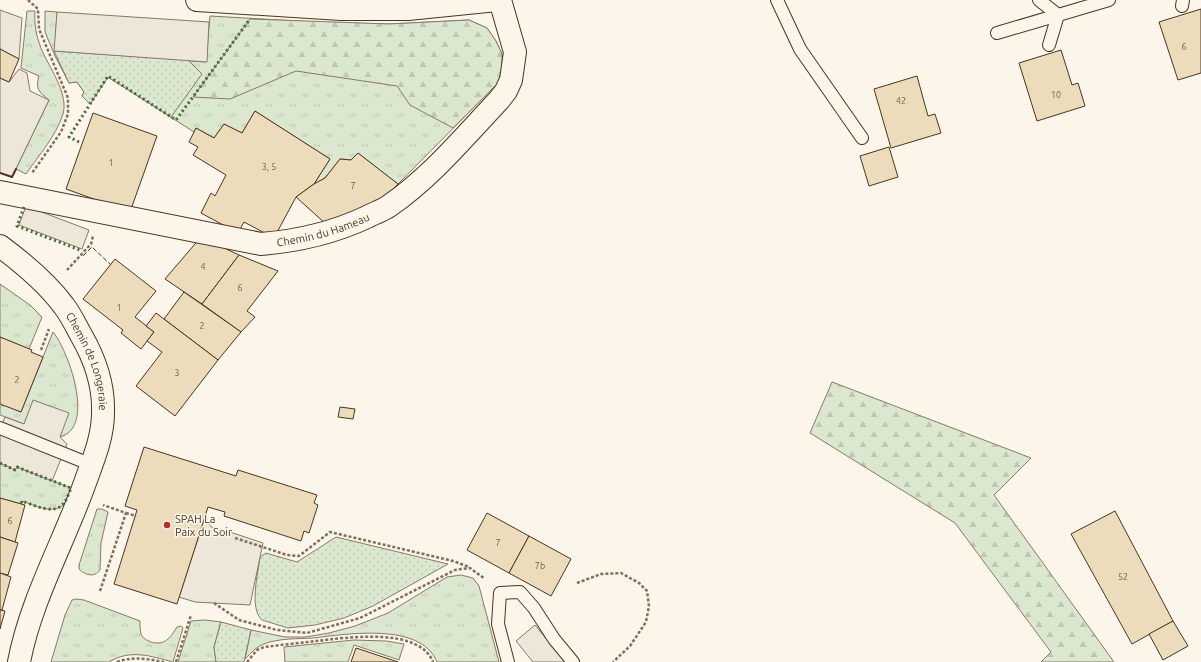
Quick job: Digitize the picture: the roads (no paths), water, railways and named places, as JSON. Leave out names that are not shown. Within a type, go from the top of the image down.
[{"type":"street","points":[[198,0],[342,9],[408,4],[465,4],[499,0]]},
{"type":"street","name":"Chemin du Hameau","points":[[8,194],[261,244],[291,241],[346,227],[387,207],[412,188],[439,163],[506,91],[511,80],[515,52],[499,0]]},
{"type":"street","name":"Chemin de Longeraie","points":[[0,246],[31,271],[65,307],[88,348],[98,370],[102,394],[103,413],[100,435],[92,465],[36,604],[19,662]]},
{"type":"lane","points":[[777,0],[800,49],[862,138]]},
{"type":"lane","points":[[1039,0],[1058,15]]},
{"type":"lane","points":[[997,33],[1109,0]]},
{"type":"lane","points":[[1049,45],[1058,15]]},
{"type":"lane","points":[[0,428],[92,465]]},
{"type":"lane","points":[[508,662],[498,624],[500,594],[520,592],[534,608],[554,639],[573,662]]},
{"type":"place","name":"SPAH La Paix du Soir","points":[[167,525]]}]
